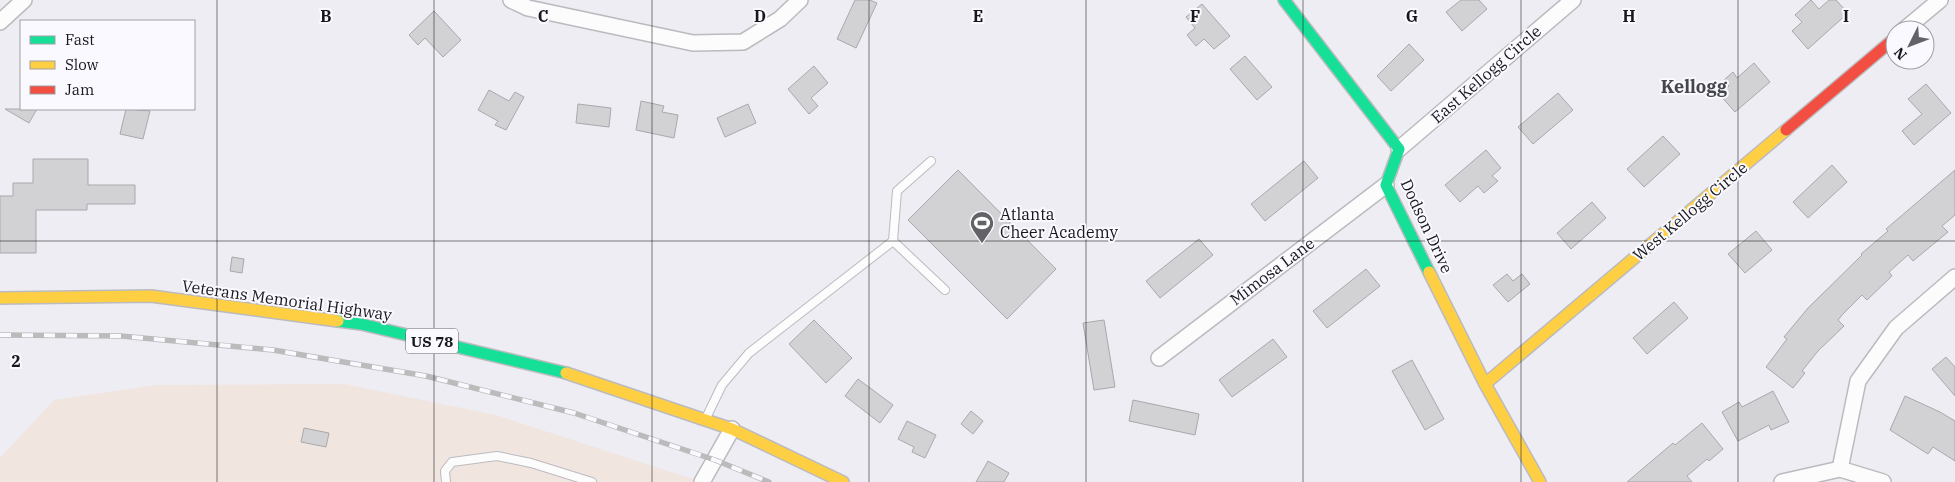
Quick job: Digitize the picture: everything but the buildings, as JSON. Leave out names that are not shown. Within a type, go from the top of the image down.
[{"type":"street","points":[[0,22],[24,0]]},
{"type":"street","points":[[511,0],[528,8],[694,43],[744,42],[780,19],[800,0]]},
{"type":"street","points":[[1284,0],[1400,148]]},
{"type":"street","name":"East Kellogg Circle","points":[[1400,148],[1573,0]]},
{"type":"street","points":[[1916,20],[1940,0]]},
{"type":"street","name":"West Kellogg Circle","points":[[1485,384],[1885,46]]},
{"type":"street","name":"Dodson Drive","points":[[1400,148],[1386,184],[1485,384],[1540,482]]},
{"type":"street","name":"Mimosa Lane","points":[[1159,358],[1386,184]]},
{"type":"street","points":[[1840,468],[1858,381],[1896,328],[1955,277]]},
{"type":"street","name":"Veterans Memorial Highway","points":[[0,298],[151,296],[361,324],[568,374],[732,429],[843,482]]},
{"type":"street","points":[[702,482],[732,429]]},
{"type":"street","points":[[1782,482],[1840,468],[1883,482]]},
{"type":"lane","points":[[705,420],[722,386],[749,353],[893,241],[897,191],[932,160]]},
{"type":"lane","points":[[893,241],[945,290]]},
{"type":"lane","points":[[446,482],[445,471],[452,462],[497,456],[532,463],[592,482]]},
{"type":"shaded area","points":[[344,384],[496,415],[702,482],[0,482],[0,458],[54,400],[155,385]]},
{"type":"railway","points":[[0,335],[121,336],[273,350],[426,376],[574,413],[715,460],[769,482]]},
{"type":"traffic: fast","points":[[1284,0],[1399,149],[1386,185],[1429,272]]},
{"type":"traffic: fast","points":[[338,321],[361,324],[566,373]]},
{"type":"traffic: slow","points":[[1485,384],[1786,130]]},
{"type":"traffic: slow","points":[[1429,272],[1485,384],[1540,482]]},
{"type":"traffic: slow","points":[[0,298],[151,296],[338,321]]},
{"type":"traffic: slow","points":[[566,373],[732,429],[843,482]]},
{"type":"traffic: jam","points":[[1786,130],[1885,46]]},
{"type":"place","name":"Atlanta Cheer Academy","points":[[982,244]]},
{"type":"district","name":"Kellogg","points":[[1694,86]]}]
